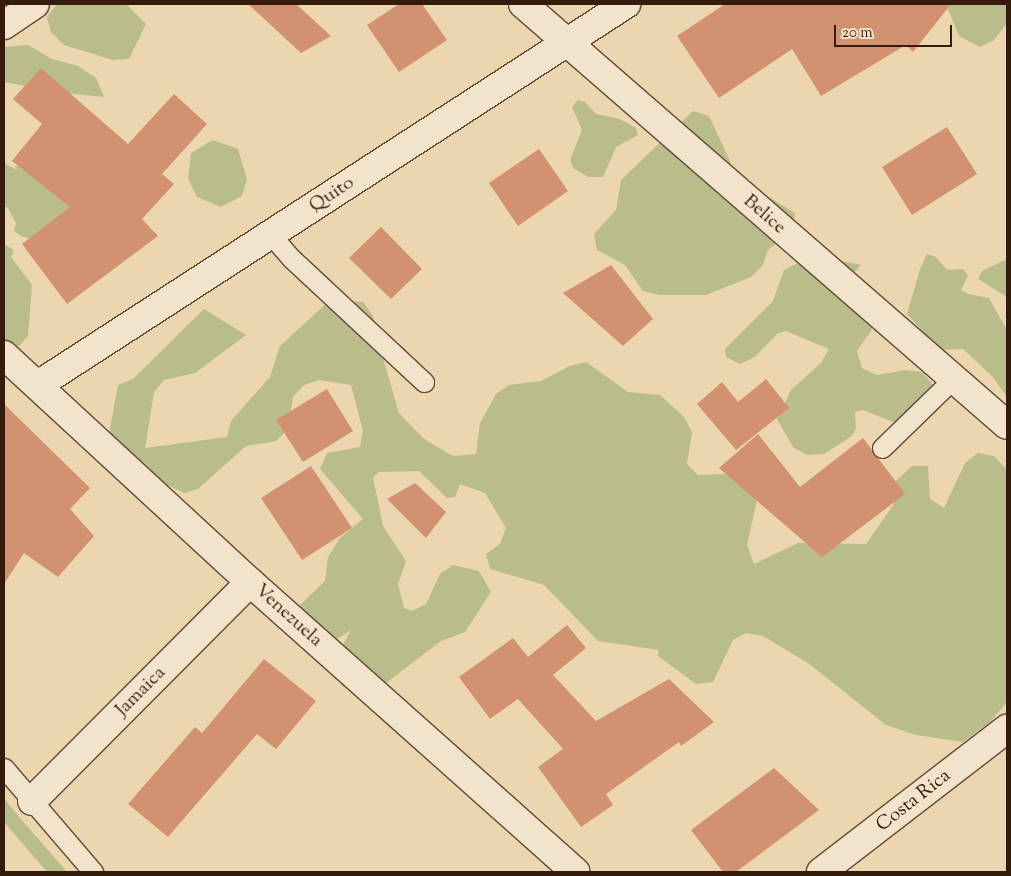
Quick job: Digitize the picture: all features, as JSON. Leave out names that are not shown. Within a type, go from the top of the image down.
[{"type":"street","points":[[4,25],[35,4]]},
{"type":"street","name":"Belice","points":[[523,4],[566,44],[1007,425]]},
{"type":"street","name":"Quito","points":[[38,385],[626,4]]},
{"type":"street","name":"Venezuela","points":[[4,355],[250,582],[576,872]]},
{"type":"street","name":"Jamaica","points":[[32,801],[250,582]]},
{"type":"street","name":"Costa Rica","points":[[821,872],[1007,729]]},
{"type":"lane","points":[[271,235],[291,258],[424,382]]},
{"type":"lane","points":[[882,448],[953,379]]},
{"type":"lane","points":[[4,768],[93,872]]},
{"type":"green space","points":[[57,4],[126,4],[146,24],[129,59],[113,60],[64,45],[51,32],[47,17]]},
{"type":"green space","points":[[946,4],[1007,4],[1007,23],[994,40],[980,47],[959,36]]},
{"type":"green space","points":[[28,45],[52,59],[78,66],[96,78],[104,97],[55,92],[4,82],[4,47]]},
{"type":"green space","points":[[578,100],[585,102],[596,114],[620,119],[636,128],[638,135],[616,147],[603,177],[588,177],[573,168],[570,160],[582,130],[572,107]]},
{"type":"green space","points":[[693,111],[709,116],[731,163],[727,164],[751,186],[795,213],[793,230],[768,250],[763,265],[751,277],[706,295],[659,295],[643,291],[625,265],[597,250],[594,234],[616,210],[621,180]]},
{"type":"green space","points":[[213,140],[238,149],[247,179],[242,196],[221,207],[197,197],[188,178],[191,153]]},
{"type":"green space","points":[[4,163],[17,170],[15,166],[25,167],[86,198],[34,240],[21,236],[14,231],[16,223],[8,208],[4,206]]},
{"type":"green space","points":[[4,244],[14,250],[11,257],[32,285],[28,336],[17,348],[4,339]]},
{"type":"green space","points":[[927,254],[936,257],[947,270],[963,269],[968,276],[961,290],[968,294],[989,298],[1007,330],[1007,397],[993,377],[963,349],[939,350],[907,314],[920,269]]},
{"type":"green space","points":[[813,255],[861,265],[851,276],[879,306],[871,331],[857,351],[862,368],[877,375],[905,370],[922,372],[933,385],[934,403],[901,425],[863,410],[855,412],[856,428],[852,436],[824,454],[807,455],[793,447],[777,419],[791,390],[821,363],[829,349],[786,331],[778,333],[755,357],[740,364],[726,357],[725,349],[773,301],[784,270]]},
{"type":"green space","points":[[1007,259],[1007,297],[978,279],[982,271]]},
{"type":"green space","points":[[330,300],[363,302],[373,316],[375,331],[399,413],[424,439],[453,456],[476,454],[480,423],[496,394],[509,385],[541,381],[570,366],[586,362],[628,392],[660,395],[684,417],[692,432],[687,464],[698,475],[747,473],[761,482],[747,545],[754,564],[798,543],[866,544],[894,504],[888,488],[912,466],[928,466],[930,499],[944,508],[965,463],[978,453],[994,456],[1007,470],[1007,702],[990,722],[963,742],[916,735],[886,725],[808,663],[763,636],[746,633],[733,640],[713,682],[696,684],[658,656],[659,650],[598,641],[544,585],[490,569],[486,554],[500,544],[506,528],[485,493],[460,484],[455,497],[447,498],[419,471],[379,472],[373,477],[383,526],[406,561],[398,584],[404,608],[412,611],[426,604],[440,574],[453,565],[479,571],[491,592],[465,632],[441,641],[373,693],[358,692],[342,686],[336,671],[337,656],[351,630],[318,651],[295,610],[325,581],[328,557],[340,538],[363,519],[320,469],[327,453],[360,447],[363,431],[351,385],[319,380],[304,385],[293,397],[288,429],[276,441],[246,446],[198,489],[184,493],[153,478],[146,464],[119,447],[109,434],[118,385],[133,379],[204,309],[246,335],[195,373],[164,380],[154,392],[145,448],[227,437],[231,421],[270,377],[280,346]]},
{"type":"green space","points":[[4,798],[67,872],[47,872],[4,822]]},
{"type":"building","points":[[248,4],[296,4],[331,36],[301,53]]},
{"type":"building","points":[[399,4],[422,4],[447,40],[399,72],[367,25]]},
{"type":"building","points":[[725,4],[951,4],[913,52],[906,45],[821,96],[792,49],[719,98],[677,36]]},
{"type":"building","points":[[41,68],[128,144],[174,94],[207,124],[162,174],[174,184],[142,219],[158,236],[67,304],[22,244],[70,207],[12,161],[42,124],[13,99]]},
{"type":"building","points":[[947,127],[977,174],[912,215],[882,167]]},
{"type":"building","points":[[539,149],[568,191],[518,226],[489,183]]},
{"type":"building","points":[[381,227],[422,269],[391,299],[349,258]]},
{"type":"building","points":[[611,265],[653,319],[623,346],[563,293]]},
{"type":"building","points":[[766,379],[789,408],[736,450],[697,404],[722,382],[738,402]]},
{"type":"building","points":[[327,389],[353,431],[303,462],[276,420]]},
{"type":"building","points":[[4,404],[90,488],[70,509],[94,536],[58,577],[24,553],[4,584]]},
{"type":"building","points":[[758,434],[800,487],[863,438],[905,494],[822,557],[719,468]]},
{"type":"building","points":[[311,466],[352,528],[302,560],[261,498]]},
{"type":"building","points":[[415,483],[446,512],[426,538],[387,499]]},
{"type":"building","points":[[567,625],[586,648],[553,675],[596,721],[669,679],[714,722],[681,746],[679,742],[606,794],[613,805],[581,827],[538,767],[563,749],[518,699],[490,719],[459,677],[513,638],[528,657]]},
{"type":"building","points":[[264,659],[316,701],[276,749],[257,734],[168,837],[128,804],[195,727],[202,733]]},
{"type":"building","points":[[774,768],[819,810],[736,872],[723,872],[691,830]]}]
